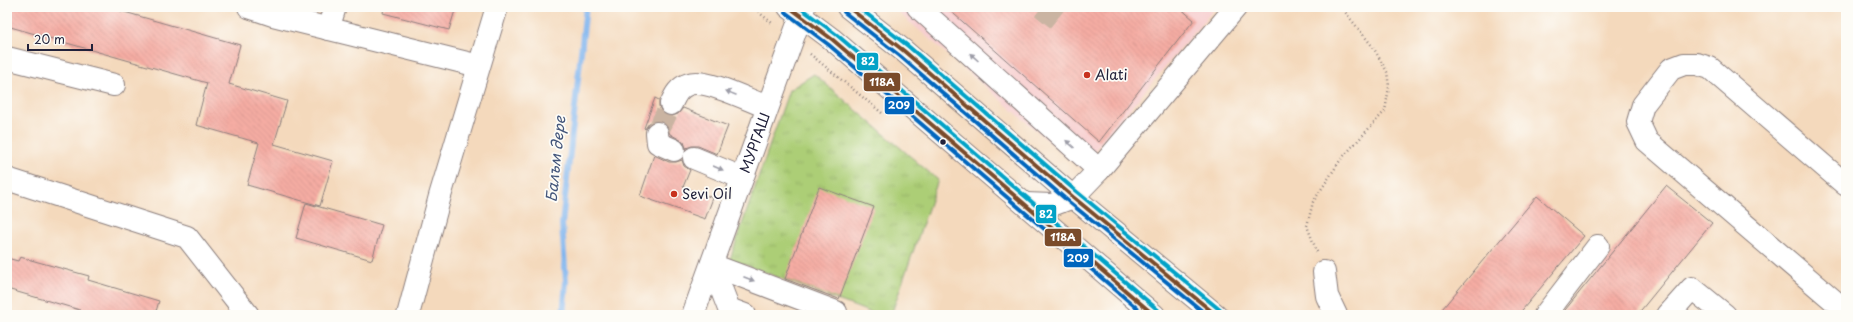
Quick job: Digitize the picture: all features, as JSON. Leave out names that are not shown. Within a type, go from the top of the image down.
[{"type":"street","points":[[249,7],[328,29],[479,66]]},
{"type":"street","points":[[328,29],[335,7]]},
{"type":"street","points":[[408,315],[440,196],[461,131],[497,7]]},
{"type":"street","points":[[848,7],[904,51],[1073,197],[1216,315]]},
{"type":"street","points":[[918,7],[1099,170]]},
{"type":"street","points":[[1026,204],[1052,205],[1073,197],[1099,170],[1236,7]]},
{"type":"street","points":[[798,10],[1154,315]]},
{"type":"street","name":"МУРГАШ","points":[[693,315],[767,107],[798,10]]},
{"type":"street","points":[[7,58],[114,85]]},
{"type":"street","points":[[1846,185],[1710,68],[1697,64],[1684,64],[1671,70],[1643,105],[1638,122],[1647,141],[1846,311]]},
{"type":"street","points":[[671,104],[676,93],[690,83],[709,84],[767,107]]},
{"type":"street","points":[[657,133],[658,143],[674,150]]},
{"type":"street","points":[[694,158],[742,178]]},
{"type":"street","points":[[7,179],[187,237],[248,315]]},
{"type":"street","points":[[1546,315],[1598,246]]},
{"type":"street","points":[[712,265],[729,309],[745,315]]},
{"type":"street","points":[[712,265],[836,312],[834,315]]},
{"type":"street","points":[[1324,272],[1327,296],[1336,315]]},
{"type":"street","points":[[1668,315],[1692,288],[1724,315]]},
{"type":"path","points":[[1324,272],[1307,226],[1313,202],[1341,159],[1385,110],[1389,87],[1387,72],[1374,47],[1341,7]]},
{"type":"shaded area","name":"Alati","points":[[892,7],[1216,7],[1080,168]]},
{"type":"green space","points":[[814,74],[938,180],[891,315],[877,315],[730,259],[789,90]]},
{"type":"building","points":[[7,7],[107,7],[240,45],[229,84],[287,101],[274,144],[333,161],[320,206],[247,185],[259,143],[196,125],[207,83],[7,26]]},
{"type":"building","points":[[384,7],[456,7],[449,30],[383,13]]},
{"type":"building","name":"Alati","points":[[946,7],[1179,7],[1194,20],[1099,142]]},
{"type":"building","points":[[655,98],[659,100],[661,111],[666,115],[672,116],[678,114],[683,108],[728,126],[717,154],[698,146],[686,148],[684,142],[670,134],[667,126],[662,121],[649,123],[645,129],[644,128]]},
{"type":"building","points":[[654,155],[669,162],[682,160],[684,166],[690,170],[683,187],[713,198],[705,219],[640,196]]},
{"type":"building","points":[[1666,186],[1712,223],[1637,315],[1561,315]]},
{"type":"building","points":[[819,187],[874,207],[839,299],[785,279]]},
{"type":"building","points":[[1537,196],[1584,236],[1518,315],[1437,315]]},
{"type":"building","points":[[306,203],[382,225],[372,260],[296,238]]},
{"type":"building","points":[[20,257],[89,276],[88,280],[159,301],[155,315],[79,315],[80,310],[7,289],[7,258],[18,261]]},
{"type":"waterway","name":"Балъм дере","points":[[563,315],[566,282],[562,224],[586,7]]},
{"type":"tunnel","points":[[1042,7],[1057,19]]},
{"type":"tunnel","points":[[657,133],[671,104]]},
{"type":"transit line","name":"118А","points":[[789,7],[833,40],[1154,315]]},
{"type":"transit line","name":"82","points":[[799,7],[837,35],[1158,310]]},
{"type":"transit line","name":"118А","points":[[848,7],[904,51],[1073,197],[1216,315]]},
{"type":"transit line","name":"82","points":[[858,7],[908,46],[1077,192],[1220,310]]},
{"type":"transit line","name":"209","points":[[785,12],[829,45],[1145,315]]},
{"type":"transit line","name":"209","points":[[844,12],[900,56],[1069,202],[1207,315]]},
{"type":"place","name":"Alati","points":[[1087,75]]},
{"type":"place","name":"Sevi Oil","points":[[674,194]]}]
